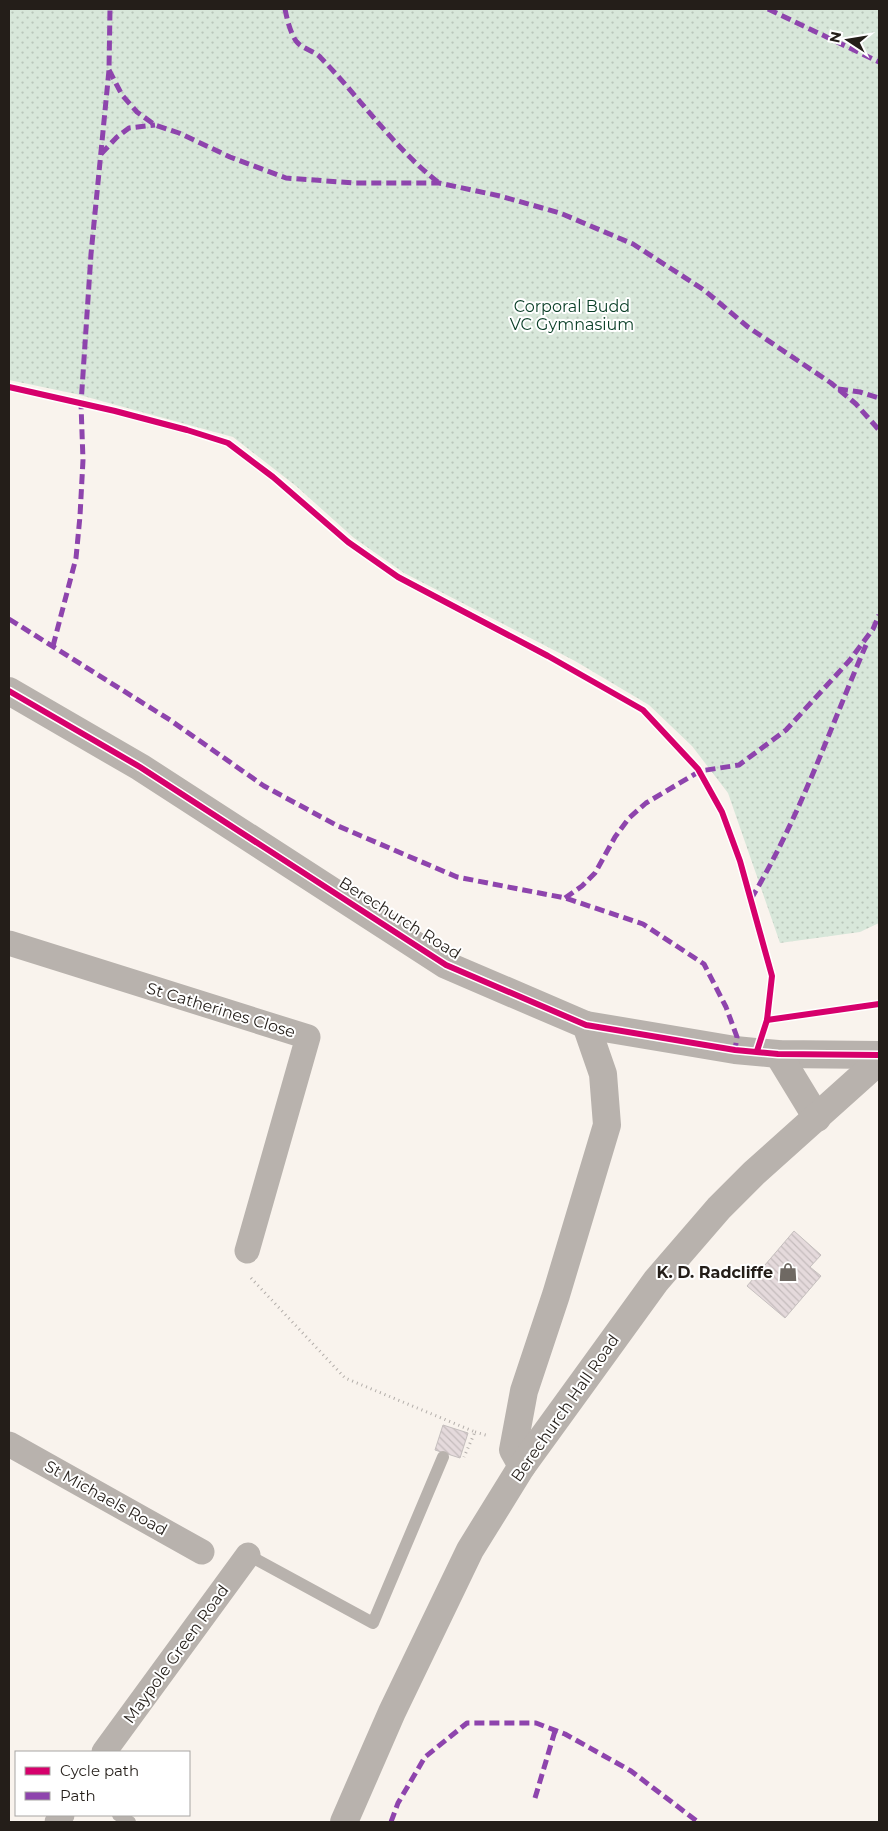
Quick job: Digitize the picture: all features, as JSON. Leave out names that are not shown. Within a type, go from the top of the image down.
[{"type":"street","name":"Berechurch Road","points":[[9,691],[140,767],[446,965],[586,1025],[735,1050],[778,1054],[879,1056]]},
{"type":"street","name":"St Catherines Close","points":[[9,944],[308,1037],[247,1251]]},
{"type":"street","points":[[522,1466],[513,1450],[524,1390],[556,1295],[607,1125],[603,1074],[586,1025]]},
{"type":"street","points":[[778,1054],[817,1118]]},
{"type":"street","name":"Berechurch Hall Road","points":[[344,1822],[396,1704],[466,1558],[522,1466],[656,1281],[720,1208],[754,1173],[879,1061]]},
{"type":"street","name":"St Michaels Road","points":[[9,1444],[202,1552]]},
{"type":"street","name":"Maypole Green Road","points":[[105,1751],[248,1555]]},
{"type":"lane","points":[[248,1555],[374,1623],[443,1457]]},
{"type":"path","points":[[247,1251],[237,1262],[345,1378],[475,1432],[462,1462],[443,1457]]},
{"type":"green space","name":"Corporal Budd VC Gymnasium","points":[[9,9],[879,9],[879,923],[860,932],[780,943],[728,793],[692,746],[649,705],[575,661],[404,573],[354,538],[296,486],[233,437],[76,394],[9,380]]},
{"type":"building","name":"K. D. Radcliffe","points":[[794,1231],[821,1255],[810,1267],[821,1276],[785,1318],[747,1286]]},
{"type":"building","points":[[443,1425],[468,1433],[460,1458],[435,1450]]},
{"type":"marked path","points":[[53,646],[76,558],[80,516],[83,460],[81,404],[91,254],[109,70],[110,9]]},
{"type":"marked path","points":[[285,9],[290,30],[296,41],[321,58],[392,139],[439,183]]},
{"type":"marked path","points":[[768,9],[879,62]]},
{"type":"marked path","points":[[109,70],[122,95],[137,112],[155,125],[179,133],[230,157],[286,178],[355,183],[439,183],[500,196],[560,213],[633,244],[704,290],[748,327],[831,383],[856,404],[879,430]]},
{"type":"marked path","points":[[101,154],[117,137],[129,128],[155,125]]},
{"type":"marked path","points":[[838,389],[860,392],[879,398]]},
{"type":"marked path","points":[[565,898],[582,886],[595,873],[615,837],[629,818],[646,803],[700,771],[739,765],[786,730],[850,660],[873,629],[879,615]]},
{"type":"marked path","points":[[9,619],[170,720],[264,786],[338,826],[457,877],[565,898],[643,924],[704,964],[726,1007],[737,1037],[735,1050]]},
{"type":"marked path","points":[[751,899],[799,806],[866,645]]},
{"type":"marked path","points":[[391,1822],[398,1803],[425,1757],[467,1723],[536,1723],[565,1734],[631,1771],[698,1822]]},
{"type":"marked path","points":[[535,1798],[555,1731]]},
{"type":"cycle path","points":[[9,387],[115,411],[228,443],[273,477],[348,542],[398,577],[548,656],[643,710],[698,769],[722,812],[740,861],[772,976],[767,1020],[757,1051]]},
{"type":"cycle path","points":[[9,691],[140,767],[446,965],[586,1025],[735,1050],[778,1054],[879,1055]]},
{"type":"cycle path","points":[[767,1020],[879,1004]]},
{"type":"place","name":"K. D. Radcliffe","points":[[788,1272]]}]
